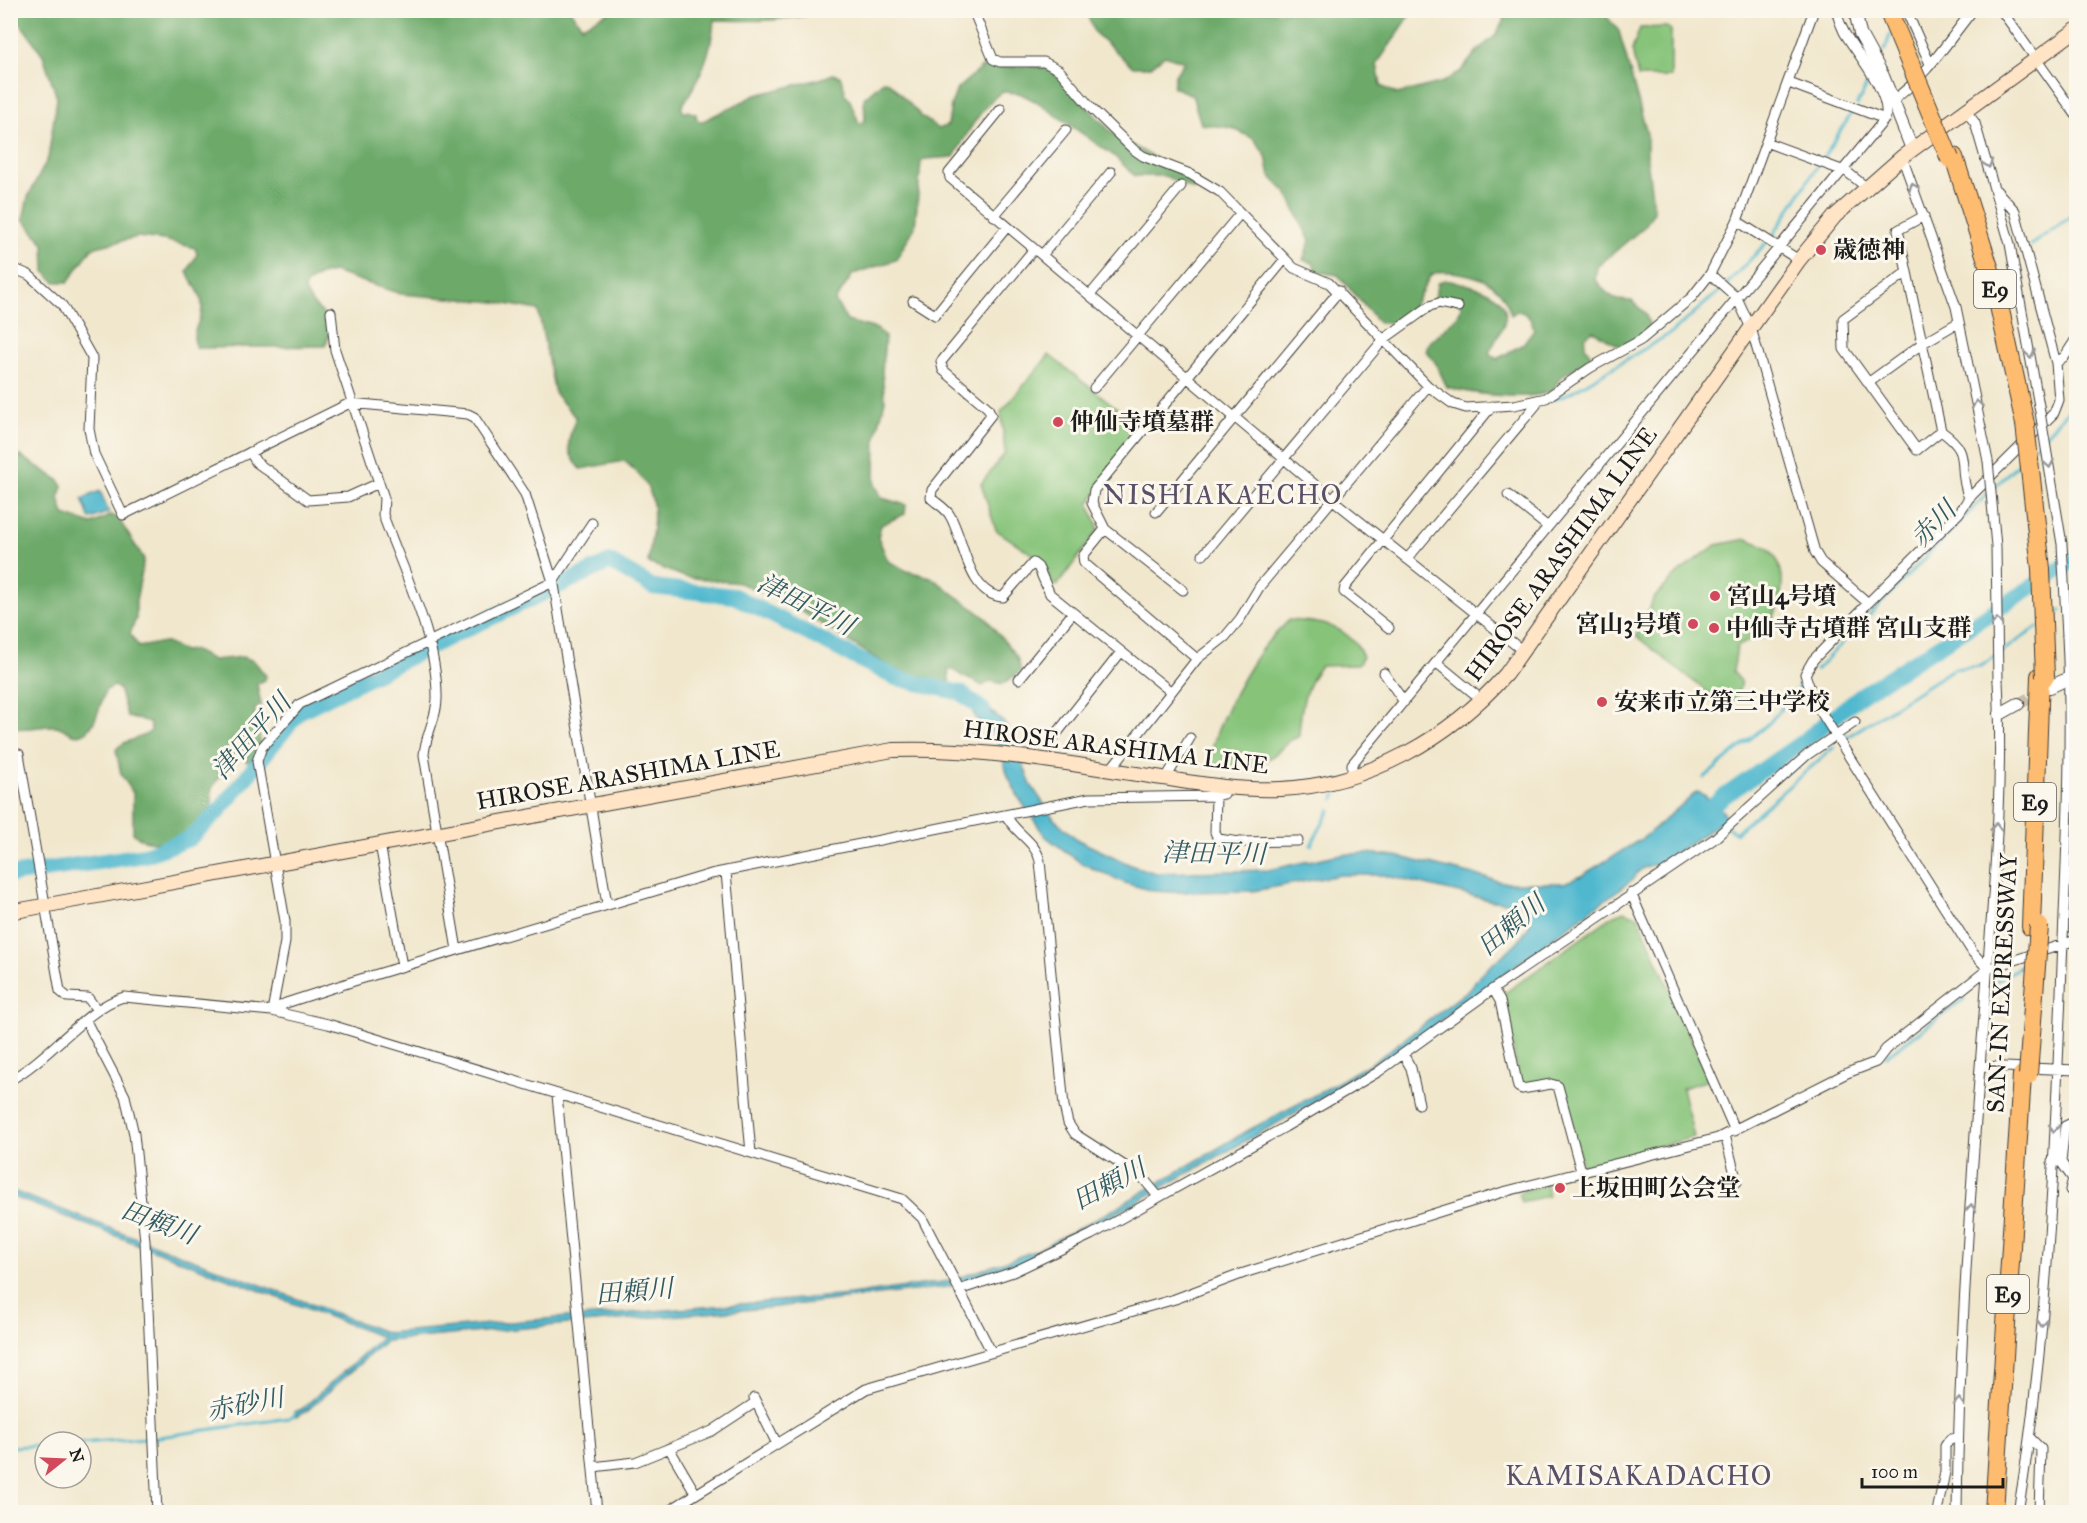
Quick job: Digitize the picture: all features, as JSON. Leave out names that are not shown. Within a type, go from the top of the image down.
[{"type":"highway","name":"SAN-IN EXPRESSWAY","points":[[1888,10],[1952,158]]},
{"type":"highway","name":"SAN-IN EXPRESSWAY","points":[[1893,10],[1952,158],[1994,283],[2022,425],[2041,569],[2045,680],[2035,926],[1994,1512]]},
{"type":"highway","name":"SAN-IN EXPRESSWAY","points":[[2000,1512],[2025,1075]]},
{"type":"main road","name":"HIROSE ARASHIMA LINE","points":[[10,912],[893,750],[944,748],[1026,756],[1166,778],[1221,792],[1284,789],[1352,776],[1406,754],[1429,741],[1482,700],[1523,651],[1799,260],[1835,216],[1907,153],[2076,30]]},
{"type":"street","points":[[973,10],[993,59],[1000,62],[1044,63],[1059,70],[1092,109],[1133,149],[1143,156],[1190,174],[1220,192],[1285,259],[1300,272],[1321,278],[1339,291],[1428,386],[1460,407],[1537,402],[1557,392],[1590,368],[1641,340],[1663,324],[1692,297],[1710,274],[1737,221],[1768,143],[1814,10]]},
{"type":"street","points":[[1352,776],[1352,764],[1437,663],[1474,613],[1548,527],[1885,119],[1885,105],[1874,79],[1844,32],[1836,10]]},
{"type":"street","points":[[1855,10],[1860,33],[1893,100],[1924,216],[1959,322],[1988,461],[1996,546],[2000,714],[1993,903],[1980,1066],[1958,1438],[1957,1512]]},
{"type":"street","points":[[1906,10],[1930,64]]},
{"type":"street","points":[[1893,100],[1905,92],[1930,64],[1973,10]]},
{"type":"street","points":[[2001,10],[2076,115]]},
{"type":"street","points":[[1789,83],[1885,119]]},
{"type":"street","points":[[1001,109],[948,176],[1382,540],[1523,651]]},
{"type":"street","points":[[1966,111],[1975,123],[2010,244],[2062,544],[2069,678],[2071,775],[2058,1070],[2057,1162],[2038,1376],[2019,1512]]},
{"type":"street","points":[[994,216],[1066,130]]},
{"type":"street","points":[[1768,143],[1841,171],[1866,187]]},
{"type":"street","points":[[1112,172],[941,362],[943,370],[988,408],[991,415],[932,490],[931,496],[950,516],[977,582],[998,597],[1003,597],[1033,563],[1038,567],[1050,594],[1170,691]]},
{"type":"street","points":[[1090,296],[1181,186]]},
{"type":"street","points":[[1988,969],[1974,953],[1814,701],[1805,679],[1807,668],[1868,603],[1959,513],[1969,498],[2054,413],[2059,400],[2056,363],[2015,210],[1996,190]]},
{"type":"street","points":[[1094,388],[1239,215]]},
{"type":"street","points":[[1924,216],[1898,230],[1941,431],[1959,444],[1963,459],[1962,475],[1969,498]]},
{"type":"street","points":[[1737,221],[1799,260]]},
{"type":"street","points":[[913,301],[935,315],[1007,227]]},
{"type":"street","points":[[1183,590],[1105,529],[1092,503],[1094,490],[1285,259]]},
{"type":"street","points":[[10,267],[29,275],[62,305],[92,358],[89,429],[94,454],[123,514],[351,403],[468,414],[474,417],[525,494],[554,586],[607,904]]},
{"type":"street","points":[[1907,272],[1843,319],[1844,349],[1917,450],[1941,431]]},
{"type":"street","points":[[1710,274],[1737,298],[1751,328],[1815,552],[1821,562],[1868,603]]},
{"type":"street","points":[[1156,512],[1339,291]]},
{"type":"street","points":[[1203,555],[1384,339],[1430,306],[1439,303],[1458,307]]},
{"type":"street","points":[[331,312],[335,350],[351,403],[380,483],[384,498],[383,515],[430,646],[437,699],[425,738],[424,755],[458,950]]},
{"type":"street","points":[[1868,383],[1923,343],[1959,322]]},
{"type":"street","points":[[2056,363],[2066,356],[2076,339]]},
{"type":"street","points":[[1110,770],[1170,691],[1197,659],[1225,637],[1240,619],[1260,586],[1428,386]]},
{"type":"street","points":[[1407,559],[1537,402]]},
{"type":"street","points":[[1389,628],[1344,592],[1344,587],[1491,406]]},
{"type":"street","points":[[250,452],[256,462],[308,500],[348,497],[380,483]]},
{"type":"street","points":[[1508,495],[1548,527]]},
{"type":"street","points":[[272,1011],[285,942],[285,921],[258,764],[262,747],[296,707],[554,586],[592,523]]},
{"type":"street","points":[[1105,529],[1083,556],[1084,563],[1197,659]]},
{"type":"street","points":[[1018,679],[1072,614]]},
{"type":"street","points":[[1054,737],[1121,652]]},
{"type":"street","points":[[1437,663],[1482,700]]},
{"type":"street","points":[[1384,673],[1404,702]]},
{"type":"street","points":[[2045,680],[2069,678]]},
{"type":"street","points":[[2000,714],[2018,704]]},
{"type":"street","points":[[958,1288],[1013,1272],[1048,1256],[1155,1191],[1285,1127],[1403,1054],[1493,988],[1714,839],[1807,755],[1855,722]]},
{"type":"street","points":[[1166,778],[1190,738]]},
{"type":"street","points":[[19,754],[60,991],[67,998],[88,998],[97,1010]]},
{"type":"street","points":[[272,1011],[286,1003],[402,966],[684,881],[1097,797],[1221,792],[1215,832],[1218,839],[1240,842],[1299,841]]},
{"type":"street","points":[[1006,815],[1011,825],[1035,848],[1040,861],[1064,1106],[1068,1123],[1075,1134],[1142,1177],[1155,1191]]},
{"type":"street","points":[[381,844],[402,966]]},
{"type":"street","points":[[726,872],[752,1153]]},
{"type":"street","points":[[1631,893],[1730,1133],[1737,1182]]},
{"type":"street","points":[[668,1512],[866,1389],[1175,1299],[1274,1264],[1503,1192],[1730,1133],[1847,1073],[1876,1062],[1886,1049],[1988,969],[2076,940]]},
{"type":"street","points":[[1493,988],[1500,1001],[1518,1087],[1522,1089],[1551,1084],[1558,1086],[1581,1171]]},
{"type":"street","points":[[10,1080],[30,1068],[97,1010],[111,1001],[124,997],[272,1011],[328,1024],[902,1200],[922,1218],[991,1351]]},
{"type":"street","points":[[86,1021],[121,1086],[129,1110],[146,1245],[157,1512]]},
{"type":"street","points":[[1403,1054],[1411,1068],[1419,1104]]},
{"type":"street","points":[[1980,1066],[2076,1070]]},
{"type":"street","points":[[558,1095],[597,1512]]},
{"type":"street","points":[[2057,1162],[2065,1126],[2076,1121]]},
{"type":"street","points":[[2057,1162],[2073,1179],[2070,1190]]},
{"type":"street","points":[[593,1467],[635,1462],[717,1428],[755,1399],[777,1444]]},
{"type":"street","points":[[1937,1512],[1946,1472],[1946,1446],[1950,1439],[1958,1438]]},
{"type":"street","points":[[2031,1439],[2041,1449],[2039,1512]]},
{"type":"street","points":[[669,1448],[696,1494]]},
{"type":"green space","points":[[11,10],[570,10],[582,26],[611,11],[824,11],[783,19],[714,20],[711,44],[704,66],[681,108],[685,113],[688,111],[696,114],[697,120],[701,122],[756,95],[833,74],[840,76],[845,89],[844,93],[849,98],[859,123],[865,119],[864,98],[883,81],[889,82],[921,116],[939,129],[948,125],[951,105],[957,89],[982,67],[1043,66],[1055,73],[1113,134],[1188,177],[1195,183],[1194,190],[1165,176],[1135,176],[1114,156],[1037,102],[1019,93],[1001,92],[980,114],[954,157],[925,159],[921,162],[915,227],[896,260],[853,274],[835,301],[847,321],[877,329],[885,337],[882,372],[885,400],[876,437],[875,484],[882,498],[906,505],[905,514],[881,525],[878,537],[888,561],[907,571],[931,577],[986,618],[1017,657],[1021,671],[1003,684],[990,681],[982,686],[954,670],[948,670],[950,686],[893,669],[782,599],[739,583],[685,577],[648,563],[654,519],[651,495],[637,472],[624,461],[581,469],[572,457],[569,439],[576,418],[555,394],[538,310],[495,302],[401,294],[333,272],[320,275],[307,283],[304,289],[312,303],[329,319],[330,334],[325,346],[201,348],[196,347],[194,336],[202,311],[202,301],[187,272],[197,254],[195,248],[164,240],[138,237],[92,248],[68,282],[55,282],[45,272],[44,244],[23,219],[28,197],[48,158],[57,98],[43,55]]},
{"type":"green space","points":[[1086,11],[1413,11],[1377,64],[1381,86],[1397,94],[1443,82],[1460,72],[1478,50],[1495,36],[1509,11],[1602,11],[1619,31],[1647,134],[1647,159],[1654,211],[1645,226],[1597,267],[1595,279],[1617,300],[1632,301],[1645,313],[1650,326],[1638,338],[1619,346],[1593,331],[1585,337],[1585,346],[1592,357],[1561,377],[1549,392],[1539,395],[1513,396],[1483,394],[1447,387],[1435,362],[1426,351],[1428,344],[1458,316],[1462,305],[1452,300],[1435,299],[1437,284],[1444,280],[1475,286],[1495,296],[1502,303],[1505,312],[1504,323],[1489,353],[1497,359],[1523,344],[1534,329],[1528,317],[1517,311],[1511,315],[1504,297],[1493,285],[1478,277],[1442,271],[1431,275],[1417,301],[1406,315],[1399,320],[1379,323],[1338,275],[1318,272],[1313,263],[1303,260],[1310,241],[1287,193],[1270,176],[1266,156],[1254,139],[1232,128],[1201,124],[1192,95],[1173,87],[1175,75],[1184,62],[1165,55],[1150,67],[1133,67],[1094,32]]},
{"type":"green space","points":[[1667,27],[1671,30],[1671,77],[1638,77],[1632,50],[1640,28]]},
{"type":"green space","points":[[1049,355],[1141,427],[1089,504],[1099,529],[1057,586],[1050,581],[1046,566],[996,530],[981,484],[1005,453],[1001,412]]},
{"type":"green space","points":[[16,453],[59,480],[63,487],[59,498],[64,515],[92,524],[111,515],[118,518],[144,559],[136,601],[136,618],[130,634],[139,647],[164,642],[184,651],[193,650],[213,660],[243,657],[254,661],[266,676],[265,680],[257,684],[261,705],[255,709],[260,737],[259,748],[248,762],[242,758],[243,737],[238,737],[233,745],[235,760],[213,786],[212,811],[209,818],[198,828],[180,838],[150,842],[133,833],[133,793],[121,774],[116,750],[119,746],[151,731],[150,723],[127,716],[119,689],[114,686],[106,690],[95,720],[86,732],[73,734],[56,726],[14,728],[11,731],[10,454]]},
{"type":"green space","points":[[1747,539],[1769,549],[1777,559],[1781,570],[1781,594],[1774,617],[1763,638],[1750,640],[1737,647],[1733,672],[1741,681],[1738,695],[1726,707],[1636,636],[1654,598],[1678,573],[1716,545]]},
{"type":"green space","points":[[1289,620],[1322,624],[1342,631],[1357,646],[1363,657],[1358,665],[1321,666],[1307,690],[1300,717],[1299,736],[1288,742],[1270,758],[1262,763],[1243,768],[1211,763],[1212,751],[1221,721],[1237,689],[1267,642]]},
{"type":"green space","points":[[1624,911],[1638,916],[1709,1080],[1682,1088],[1694,1137],[1582,1166],[1560,1083],[1553,1080],[1525,1087],[1520,1084],[1502,995],[1614,915]]},
{"type":"green space","points":[[1546,1184],[1549,1196],[1521,1202],[1518,1193]]},
{"type":"water","points":[[100,491],[109,512],[90,519],[82,499]]},
{"type":"water","points":[[964,697],[978,699],[1004,723],[1011,733],[1031,785],[1054,819],[1078,840],[1133,866],[1156,873],[1268,870],[1336,855],[1367,853],[1396,856],[1507,883],[1564,883],[1581,876],[1643,838],[1697,792],[1706,796],[1706,800],[1711,797],[1728,818],[1657,865],[1643,868],[1632,880],[1377,1067],[1058,1246],[1016,1266],[962,1284],[959,1278],[1037,1250],[1109,1212],[1249,1130],[1378,1059],[1471,988],[1484,971],[1521,938],[1531,918],[1527,908],[1519,903],[1493,901],[1383,875],[1340,875],[1253,891],[1153,891],[1125,883],[1081,863],[1045,836],[1019,798],[1008,776],[997,740],[989,728],[978,721]]},
{"type":"water","points":[[10,1190],[387,1333],[569,1317],[577,1317],[578,1323],[385,1341],[308,1410],[296,1417],[295,1412],[302,1409],[382,1337],[11,1196]]},
{"type":"water","points":[[950,1281],[952,1286],[947,1287],[767,1308],[582,1323],[582,1317],[850,1295]]},
{"type":"waterway","points":[[1885,50],[1890,35]]},
{"type":"waterway","points":[[1857,105],[1867,85]]},
{"type":"waterway","points":[[1822,160],[1853,111]]},
{"type":"waterway","points":[[1772,237],[1818,165]]},
{"type":"waterway","points":[[2031,245],[2076,213]]},
{"type":"waterway","points":[[1726,285],[1766,243]]},
{"type":"waterway","points":[[1551,400],[1570,393],[1671,333],[1723,288]]},
{"type":"waterway","name":"赤川","points":[[2035,446],[2076,402]]},
{"type":"waterway","name":"赤川","points":[[1993,489],[2022,459]]},
{"type":"waterway","name":"赤川","points":[[1816,670],[1988,493]]},
{"type":"waterway","name":"田頼川","points":[[1699,814],[1805,740],[1861,695],[2076,559]]},
{"type":"waterway","name":"津田平川","points":[[10,875],[145,855],[189,839],[218,812],[300,711],[458,633],[610,562],[653,587],[734,596],[896,678],[961,693],[983,710]]},
{"type":"waterway","points":[[2068,606],[2076,600]]},
{"type":"waterway","points":[[2050,618],[2062,610]]},
{"type":"waterway","points":[[2001,652],[2038,627]]},
{"type":"waterway","points":[[1847,737],[1953,669],[1981,666],[1996,656]]},
{"type":"waterway","name":"赤川","points":[[1704,778],[1770,722],[1802,684]]},
{"type":"waterway","points":[[1719,820],[1735,833],[1834,747]]},
{"type":"waterway","points":[[1334,799],[1338,789]]},
{"type":"waterway","points":[[1311,845],[1330,810]]},
{"type":"waterway","points":[[1996,981],[2030,961]]},
{"type":"waterway","points":[[1886,1056],[1964,999]]},
{"type":"waterway","name":"赤砂川","points":[[93,1442],[159,1437],[289,1418],[298,1413]]},
{"type":"waterway","name":"赤砂川","points":[[10,1447],[33,1446]]},
{"type":"tunnel","points":[[2018,704],[2044,691]]},
{"type":"place","name":"歳徳神","points":[[1821,250]]},
{"type":"place","name":"仲仙寺墳墓群","points":[[1058,422]]},
{"type":"place","name":"宮山4号墳","points":[[1715,596]]},
{"type":"place","name":"宮山3号墳","points":[[1693,624]]},
{"type":"place","name":"中仙寺古墳群 宮山支群","points":[[1714,628]]},
{"type":"place","name":"安来市立第三中学校","points":[[1602,702]]},
{"type":"place","name":"上坂田町公会堂","points":[[1560,1188]]},
{"type":"district","name":"NISHIAKAECHO","points":[[1223,494]]},
{"type":"district","name":"KAMISAKADACHO","points":[[1639,1475]]}]
